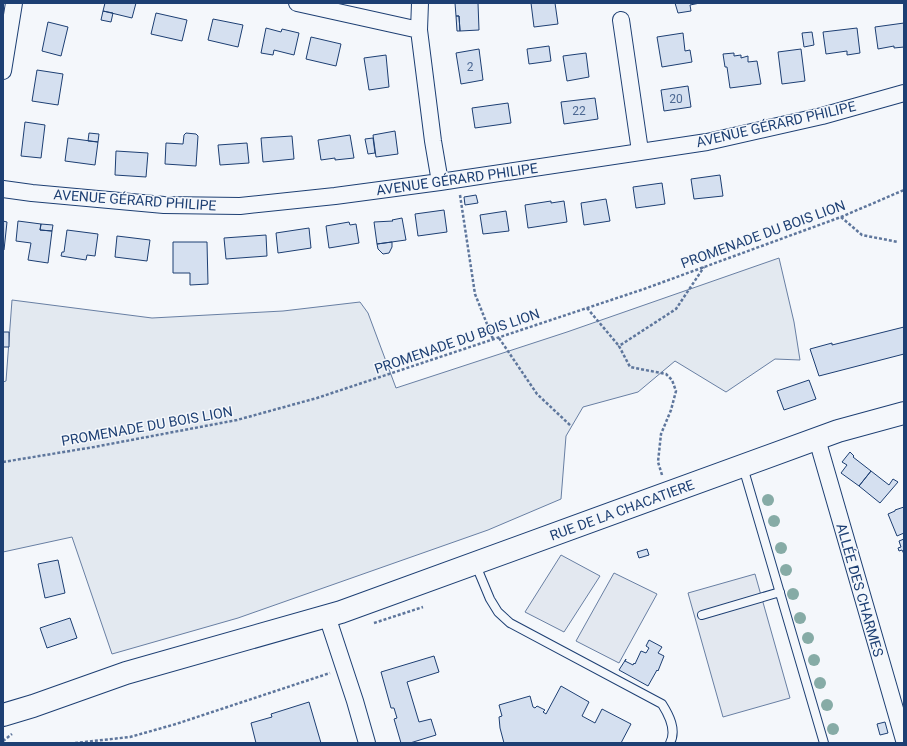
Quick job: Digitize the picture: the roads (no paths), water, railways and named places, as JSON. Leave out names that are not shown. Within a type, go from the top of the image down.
[{"type":"street","points":[[3,71],[14,3]]},
{"type":"street","points":[[297,3],[419,30]]},
{"type":"street","points":[[420,3],[419,30],[433,141],[440,182]]},
{"type":"street","points":[[621,20],[640,151]]},
{"type":"street","name":"AVENUE GÉRARD PHILIPE","points":[[3,189],[164,205],[240,206],[335,196],[440,182],[707,142],[822,116],[904,93]]},
{"type":"street","name":"RUE DE LA CHACATIERE","points":[[3,715],[126,673],[334,614],[838,431],[904,413]]},
{"type":"street","name":"ALLÉE DES CHARMES","points":[[817,439],[904,740]]},
{"type":"street","points":[[334,614],[366,743]]},
{"type":"lane","points":[[743,466],[824,743]]},
{"type":"lane","points":[[474,563],[490,599],[498,612],[510,623],[662,704],[672,720],[673,738],[670,743]]},
{"type":"lane","points":[[702,615],[780,592]]}]
